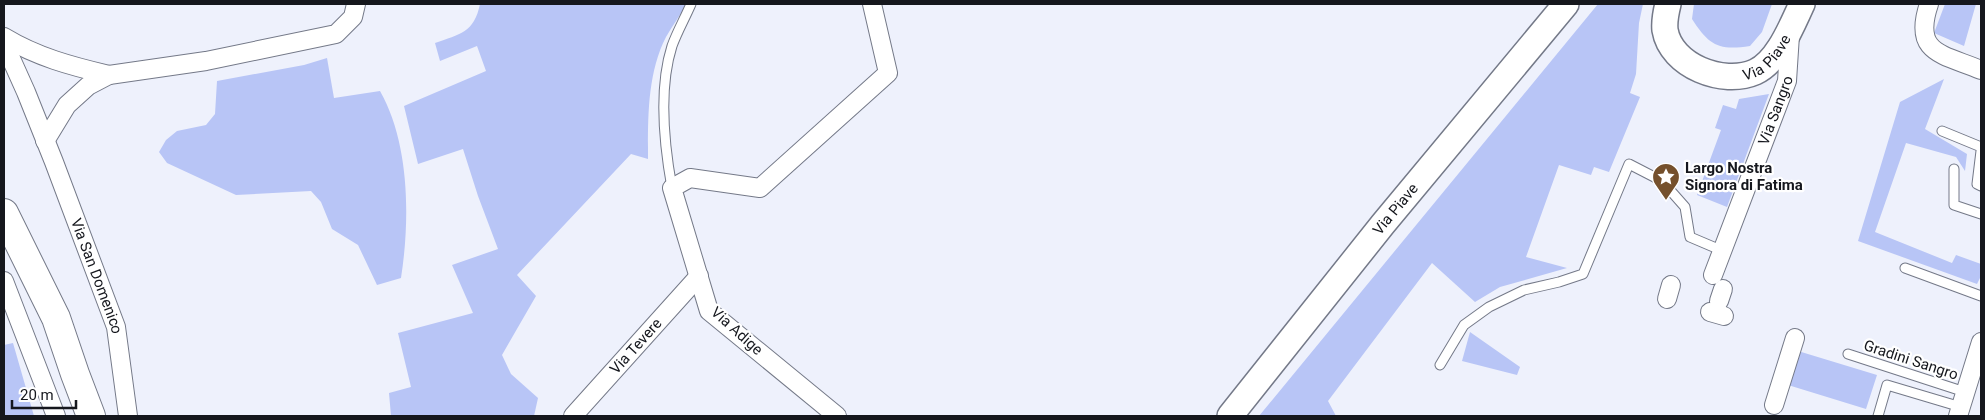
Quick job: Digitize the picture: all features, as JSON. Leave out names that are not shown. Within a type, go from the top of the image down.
[{"type":"highway","points":[[4,213],[56,318],[91,416]]},
{"type":"highway","points":[[75,374],[77,416]]},
{"type":"street","points":[[45,141],[67,105],[88,86],[109,75],[206,61],[336,34],[353,17],[356,4]]},
{"type":"street","points":[[672,188],[690,178],[760,188],[888,73],[872,4]]},
{"type":"street","name":"Via Piave","points":[[1230,416],[1377,232],[1566,4]]},
{"type":"street","name":"Via Piave","points":[[1668,4],[1665,30],[1669,42],[1676,53],[1686,62],[1700,69],[1734,77],[1756,72],[1767,63],[1779,50],[1796,14]]},
{"type":"street","points":[[1929,4],[1923,29],[1926,42],[1934,50],[1981,70]]},
{"type":"street","name":"Via Sangro","points":[[1717,304],[1723,251],[1787,81],[1796,14]]},
{"type":"street","points":[[4,37],[22,48],[62,64],[109,75]]},
{"type":"street","name":"Via San Domenico","points":[[4,43],[45,141],[116,327],[128,416]]},
{"type":"street","name":"Via Adige","points":[[672,188],[710,311],[837,416]]},
{"type":"street","name":"Via Tevere","points":[[572,416],[699,276]]},
{"type":"street","points":[[4,282],[56,416]]},
{"type":"street","points":[[1774,405],[1795,338]]},
{"type":"street","points":[[1961,405],[1981,342]]},
{"type":"lane","points":[[672,188],[667,159],[663,98],[672,47],[691,4]]},
{"type":"lane","points":[[1942,131],[1981,149],[1977,184],[1981,186]]},
{"type":"lane","points":[[1440,365],[1464,325],[1488,307],[1524,290],[1583,274],[1629,164],[1662,181],[1685,207],[1690,237],[1723,251]]},
{"type":"lane","points":[[1954,169],[1954,205],[1981,214]]},
{"type":"lane","points":[[1905,268],[1981,296]]},
{"type":"lane","name":"Gradini Sangro","points":[[1848,354],[1961,405]]},
{"type":"lane","points":[[1878,416],[1887,386],[1961,405]]},
{"type":"shaded area","points":[[480,4],[687,4],[666,37],[655,66],[650,97],[648,159],[631,154],[517,275],[536,296],[502,355],[511,374],[538,398],[534,416],[391,416],[389,393],[411,387],[398,333],[473,313],[452,265],[498,249],[463,149],[418,164],[404,106],[486,71],[477,46],[440,61],[435,43],[459,34],[470,27]]},
{"type":"shaded area","points":[[1598,4],[1643,4],[1639,23],[1636,74],[1630,93],[1640,97],[1609,172],[1594,167],[1591,175],[1559,165],[1526,257],[1567,268],[1500,287],[1475,302],[1432,263],[1328,401],[1336,416],[1259,416]]},
{"type":"shaded area","points":[[1694,4],[1772,4],[1762,32],[1750,46],[1730,48],[1715,44],[1704,35],[1692,19]]},
{"type":"shaded area","points":[[1945,4],[1976,4],[1964,46],[1934,33]]},
{"type":"shaded area","points":[[327,58],[334,98],[380,91],[390,112],[397,134],[402,158],[406,207],[406,232],[401,278],[377,285],[358,245],[332,229],[321,202],[311,191],[236,195],[167,163],[159,152],[166,140],[177,131],[206,125],[215,114],[217,81],[304,65]]},
{"type":"shaded area","points":[[1944,79],[1925,129],[1967,154],[1965,171],[1956,157],[1906,143],[1875,232],[1952,263],[1956,255],[1981,264],[1981,276],[1977,284],[1858,241],[1900,102]]},
{"type":"shaded area","points":[[1769,94],[1727,207],[1697,195],[1721,130],[1715,128],[1723,105],[1736,109],[1739,99]]},
{"type":"shaded area","points":[[1470,332],[1520,367],[1517,375],[1462,361]]},
{"type":"shaded area","points":[[13,343],[34,416],[4,416],[4,345]]},
{"type":"shaded area","points":[[1798,351],[1877,375],[1866,409],[1788,385]]},
{"type":"place","name":"Largo Nostra Signora di Fatima","points":[[1666,201]]}]
